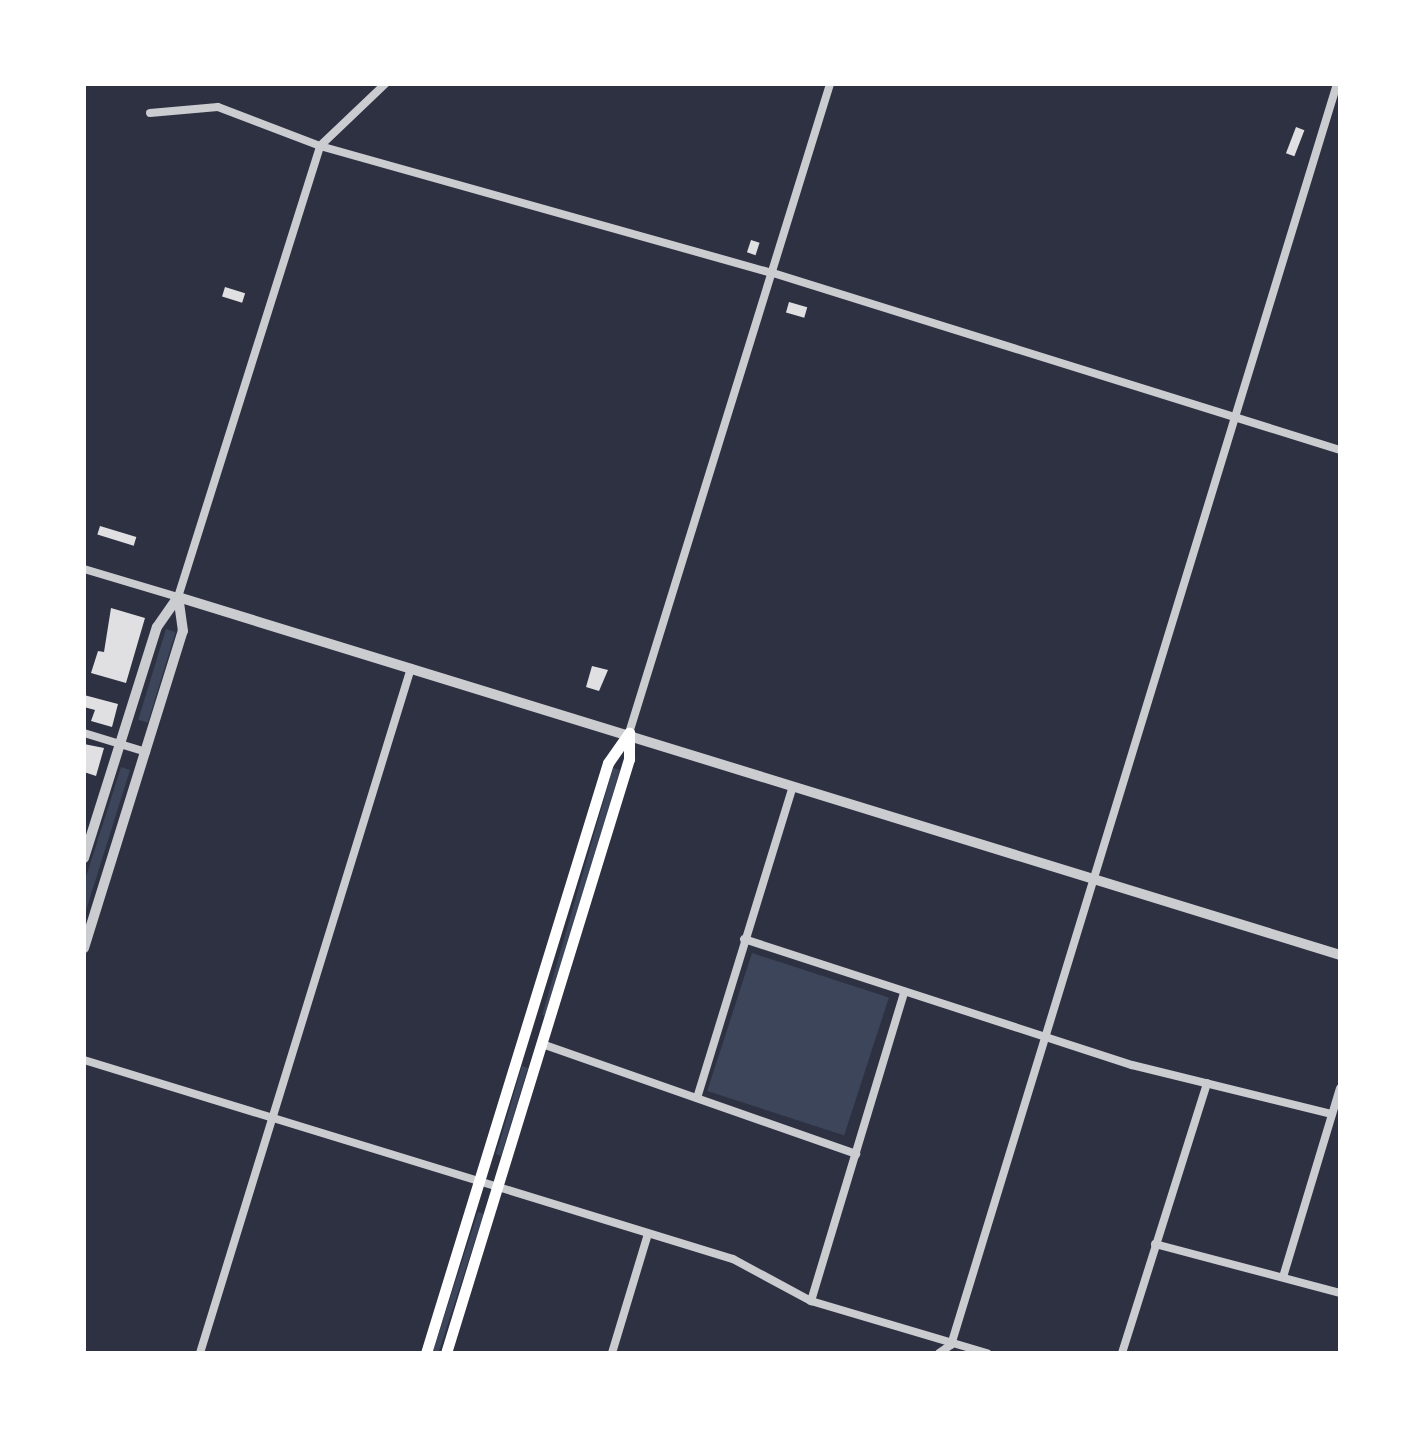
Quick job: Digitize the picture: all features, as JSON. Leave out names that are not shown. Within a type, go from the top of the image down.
[{"type":"main road","points":[[446,1353],[629,759],[629,733]]},
{"type":"main road","points":[[426,1353],[608,763],[629,733]]},
{"type":"street","points":[[84,858],[157,627],[178,597],[320,146],[385,84]]},
{"type":"street","points":[[629,733],[830,84]]},
{"type":"street","points":[[939,1353],[951,1345],[1337,84]]},
{"type":"street","points":[[150,113],[218,107],[320,146],[773,273],[1340,450]]},
{"type":"street","points":[[84,569],[629,733],[1340,955]]},
{"type":"street","points":[[84,948],[183,631],[178,597]]},
{"type":"street","points":[[200,1353],[411,668]]},
{"type":"street","points":[[84,733],[146,752]]},
{"type":"street","points":[[697,1098],[793,786]]},
{"type":"street","points":[[744,939],[1044,1036],[1207,1083],[1332,1114]]},
{"type":"street","points":[[811,1301],[904,992]]},
{"type":"street","points":[[542,1044],[856,1154]]},
{"type":"street","points":[[84,1060],[271,1120],[733,1259],[811,1301],[951,1345],[987,1353]]},
{"type":"street","points":[[1122,1353],[1207,1083]]},
{"type":"street","points":[[1283,1277],[1340,1088]]},
{"type":"street","points":[[612,1353],[648,1234]]},
{"type":"street","points":[[1155,1244],[1340,1293]]},
{"type":"shaded area","points":[[166,629],[176,632],[148,723],[138,720]]},
{"type":"shaded area","points":[[121,767],[130,770],[84,917],[84,883]]},
{"type":"shaded area","points":[[613,768],[620,770],[549,1017],[542,1015]]},
{"type":"shaded area","points":[[752,953],[889,997],[844,1135],[707,1091]]},
{"type":"shaded area","points":[[522,1066],[528,1068],[501,1156],[496,1154]]},
{"type":"shaded area","points":[[478,1212],[484,1214],[438,1353],[432,1353]]},
{"type":"building","points":[[1296,127],[1304,130],[1294,156],[1286,153]]},
{"type":"building","points":[[751,240],[760,243],[756,255],[747,252]]},
{"type":"building","points":[[225,287],[245,293],[242,303],[222,297]]},
{"type":"building","points":[[789,302],[807,307],[804,318],[786,313]]},
{"type":"building","points":[[100,526],[136,537],[134,546],[97,535]]},
{"type":"building","points":[[111,608],[145,618],[126,683],[91,673],[98,651],[104,652]]},
{"type":"building","points":[[592,666],[608,670],[599,691],[586,687]]},
{"type":"building","points":[[84,695],[118,704],[112,727],[91,721],[95,710],[84,707]]},
{"type":"building","points":[[84,744],[104,748],[96,776],[84,772]]}]
